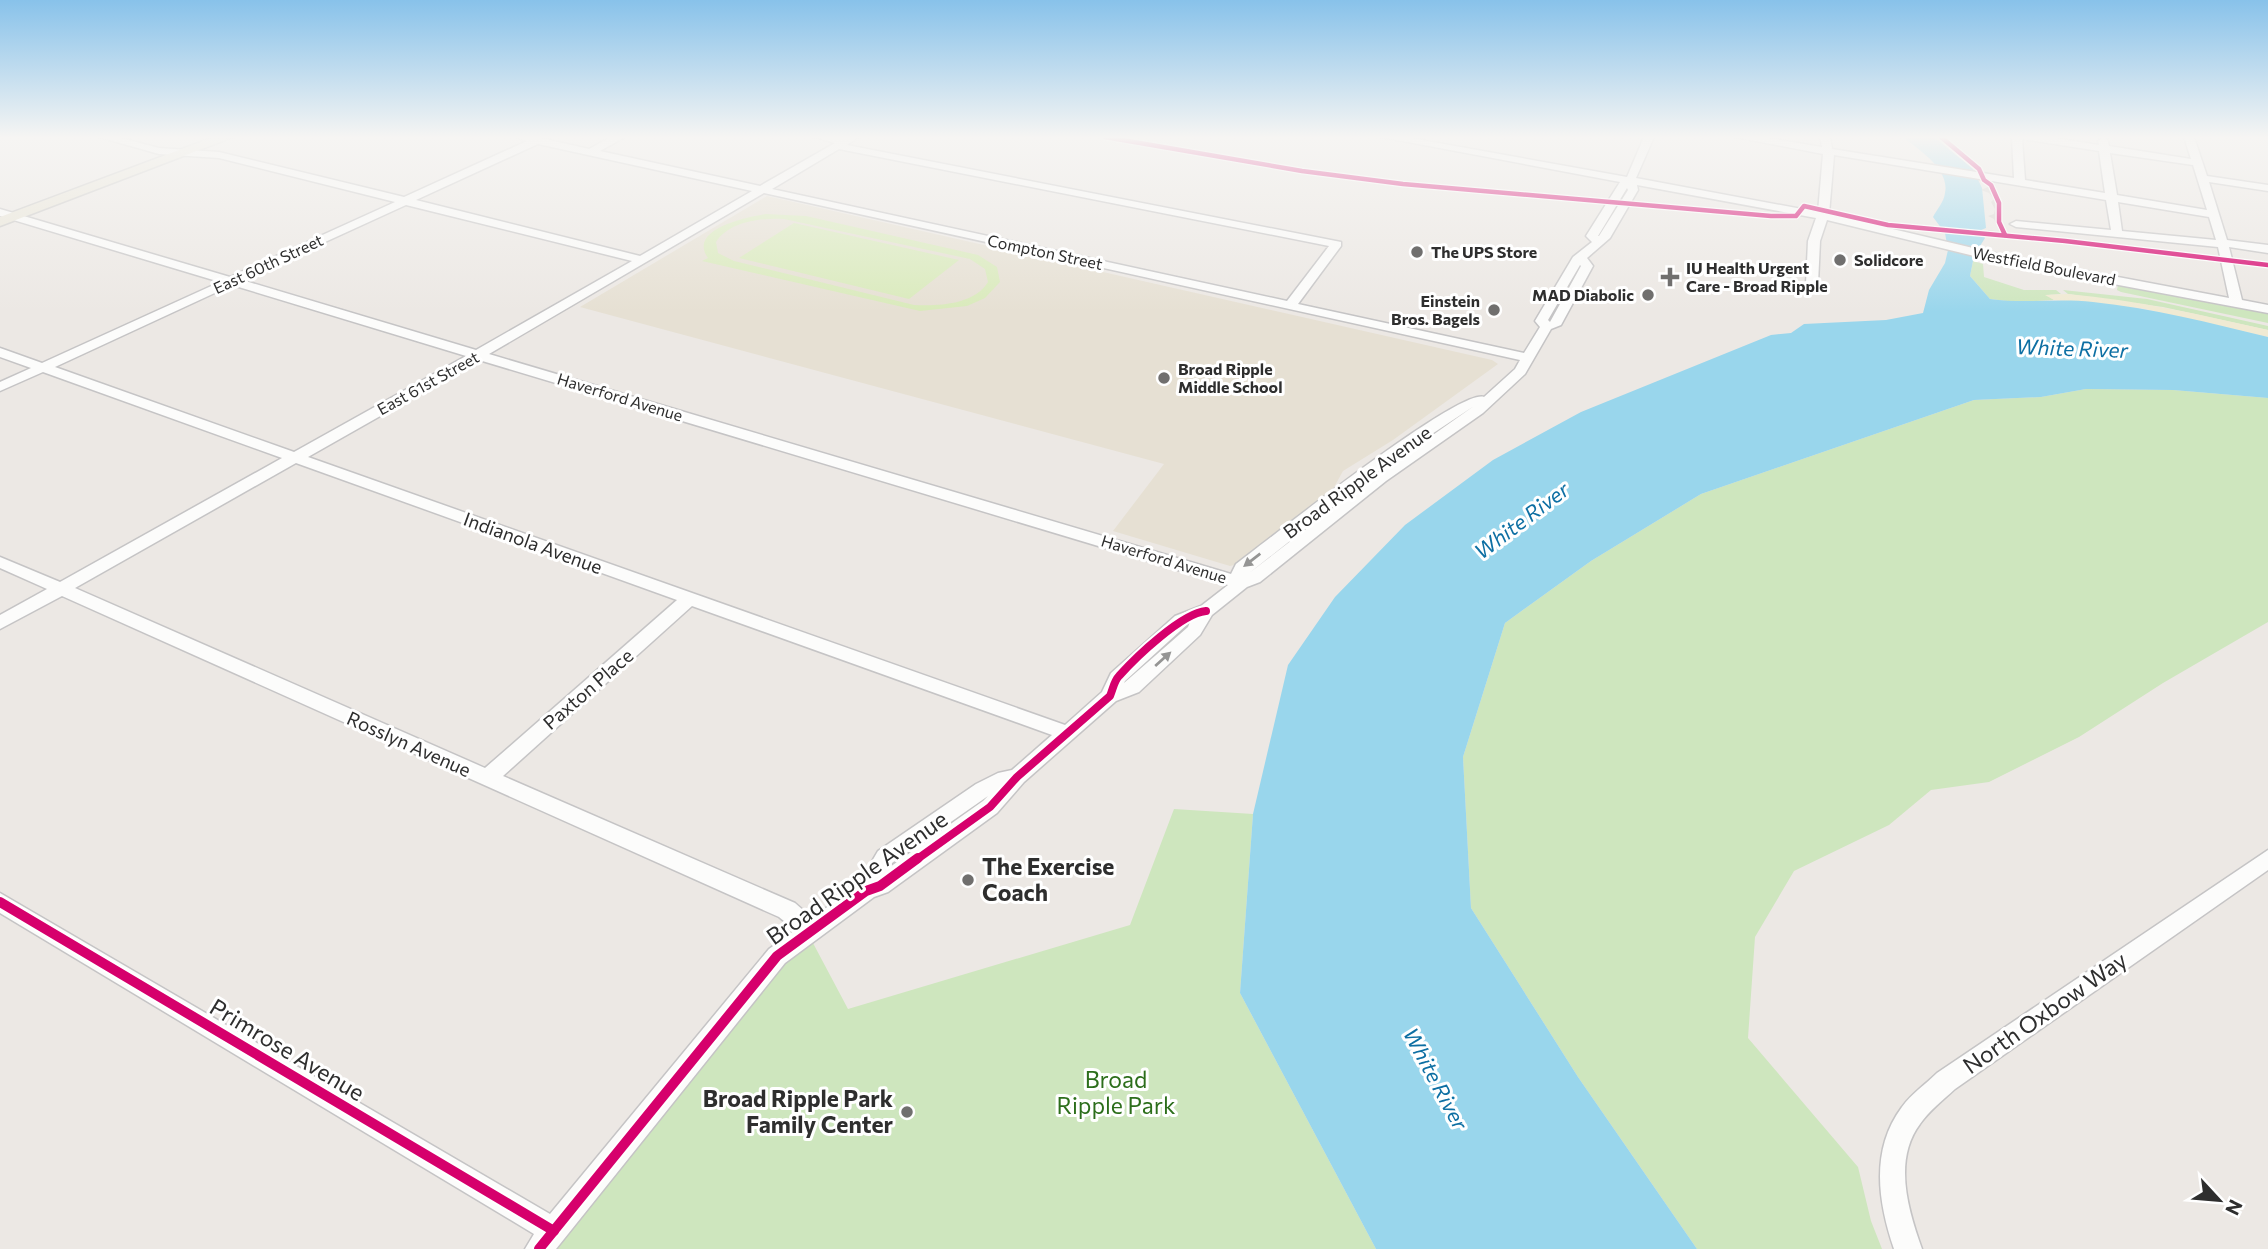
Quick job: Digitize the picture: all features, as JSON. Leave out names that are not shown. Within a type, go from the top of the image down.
[{"type":"main road","points":[[0,222],[71,195]]},
{"type":"street","points":[[382,195],[645,260]]},
{"type":"street","name":"East 60th Street","points":[[0,387],[417,195]]},
{"type":"street","name":"East 61st Street","points":[[0,623],[478,355],[755,195]]},
{"type":"street","name":"Compton Street","points":[[788,195],[1528,358]]},
{"type":"street","points":[[1103,195],[1337,244],[1290,306]]},
{"type":"street","name":"Broad Ripple Avenue","points":[[546,1240],[777,956],[866,891],[880,886],[981,814],[1017,777],[1110,696],[1123,693],[1132,687],[1195,631],[1206,611],[1241,583],[1266,569],[1381,478],[1478,410],[1516,376],[1547,326],[1555,324],[1587,266],[1581,258],[1597,242],[1592,236],[1617,195]]},
{"type":"street","name":"Westfield Boulevard","points":[[1711,195],[1823,215],[1987,255],[2268,309]]},
{"type":"street","points":[[1812,284],[1814,241],[1823,215],[1825,195]]},
{"type":"street","points":[[2099,195],[2213,214]]},
{"type":"street","points":[[2207,195],[2223,244],[2236,303]]},
{"type":"street","points":[[2110,197],[2116,234]]},
{"type":"street","name":"Haverford Avenue","points":[[0,212],[1241,583]]},
{"type":"street","points":[[2016,224],[2268,249]]},
{"type":"street","name":"Indianola Avenue","points":[[0,352],[1067,733]]},
{"type":"street","name":"Rosslyn Avenue","points":[[0,562],[787,910],[813,932]]},
{"type":"street","name":"Paxton Place","points":[[486,778],[689,599]]},
{"type":"street","name":"North Oxbow Way","points":[[1908,1249],[1892,1196],[1893,1152],[1910,1116],[1946,1081],[2268,859]]},
{"type":"street","name":"Primrose Avenue","points":[[0,902],[546,1240]]},
{"type":"shaded area","points":[[1991,195],[1997,195],[2001,223],[2009,236],[1995,237],[1985,233],[1989,230],[2000,232],[1994,219],[1988,216],[1994,214],[1995,209],[1991,202],[1994,199]]},
{"type":"shaded area","name":"Broad Ripple Middle School","points":[[767,196],[1492,360],[1498,364],[1393,440],[1343,471],[1333,489],[1230,566],[1113,531],[1164,464],[580,307]]},
{"type":"green space","points":[[766,214],[806,216],[978,255],[997,267],[1000,282],[985,298],[967,306],[920,311],[702,261],[708,258],[704,248],[706,239],[712,232],[734,222]],"holes":[[[784,219],[970,259],[985,269],[988,282],[982,290],[965,300],[914,305],[734,261],[718,253],[716,242],[729,229],[738,225],[756,220]]]},
{"type":"green space","points":[[794,223],[959,260],[909,299],[739,258]]},
{"type":"green space","points":[[1973,261],[1983,264],[1984,277],[2024,290],[2056,290],[2061,294],[2047,295],[2054,300],[2015,302],[1990,299],[1970,276]]},
{"type":"green space","points":[[2047,271],[2268,312],[2268,323],[2121,292],[2117,290],[2118,285]]},
{"type":"green space","points":[[2063,290],[2147,299],[2268,326],[2268,330],[2163,307],[2068,294]]},
{"type":"green space","points":[[2086,389],[2173,390],[2268,398],[2268,622],[2163,683],[2079,737],[1989,782],[1931,790],[1889,825],[1794,871],[1755,937],[1748,1038],[1858,1167],[1871,1221],[1882,1249],[1697,1249],[1578,1077],[1471,908],[1463,757],[1505,623],[1591,561],[1701,494],[1974,400],[2041,397]]},
{"type":"green space","name":"Broad Ripple Park","points":[[1174,809],[1253,814],[1240,993],[1376,1249],[540,1249],[805,928],[848,1009],[1130,925]]},
{"type":"sand","points":[[2068,294],[2144,304],[2218,319],[2268,330],[2268,337],[2141,308],[2054,300],[2045,295]]},
{"type":"water","name":"White River","points":[[1944,195],[1983,195],[1986,228],[1981,230],[1985,238],[1974,256],[1970,276],[1990,299],[2080,301],[2137,308],[2268,337],[2268,398],[2173,390],[2086,389],[2041,397],[1974,400],[1701,494],[1591,561],[1505,623],[1463,757],[1471,908],[1578,1077],[1697,1249],[1376,1249],[1240,993],[1253,814],[1288,665],[1335,597],[1405,525],[1493,460],[1581,412],[1771,335],[1791,333],[1804,324],[1886,320],[1923,313],[1929,290],[1945,263],[1948,250],[1945,233],[1933,217]]},
{"type":"cycle path","points":[[1533,195],[1771,216],[1796,216],[1804,206],[1888,225],[2065,241],[2268,265]]},
{"type":"cycle path","points":[[1996,195],[1999,203],[1999,222],[2005,235]]},
{"type":"cycle path","points":[[539,1249],[777,956],[866,891],[880,886],[990,807],[1017,777],[1110,696],[1117,678],[1181,620],[1196,612],[1206,611]]},
{"type":"cycle path","points":[[0,902],[554,1231]]},
{"type":"place","name":"The UPS Store","points":[[1417,252]]},
{"type":"place","name":"Solidcore","points":[[1840,260]]},
{"type":"place","name":"IU Health Urgent Care - Broad Ripple","points":[[1670,277]]},
{"type":"place","name":"MAD Diabolic","points":[[1648,295]]},
{"type":"place","name":"Einstein Bros. Bagels","points":[[1494,310]]},
{"type":"place","name":"Broad Ripple Middle School","points":[[1164,378]]},
{"type":"place","name":"The Exercise Coach","points":[[968,880]]},
{"type":"place","name":"Broad Ripple Park Family Center","points":[[907,1112]]}]
